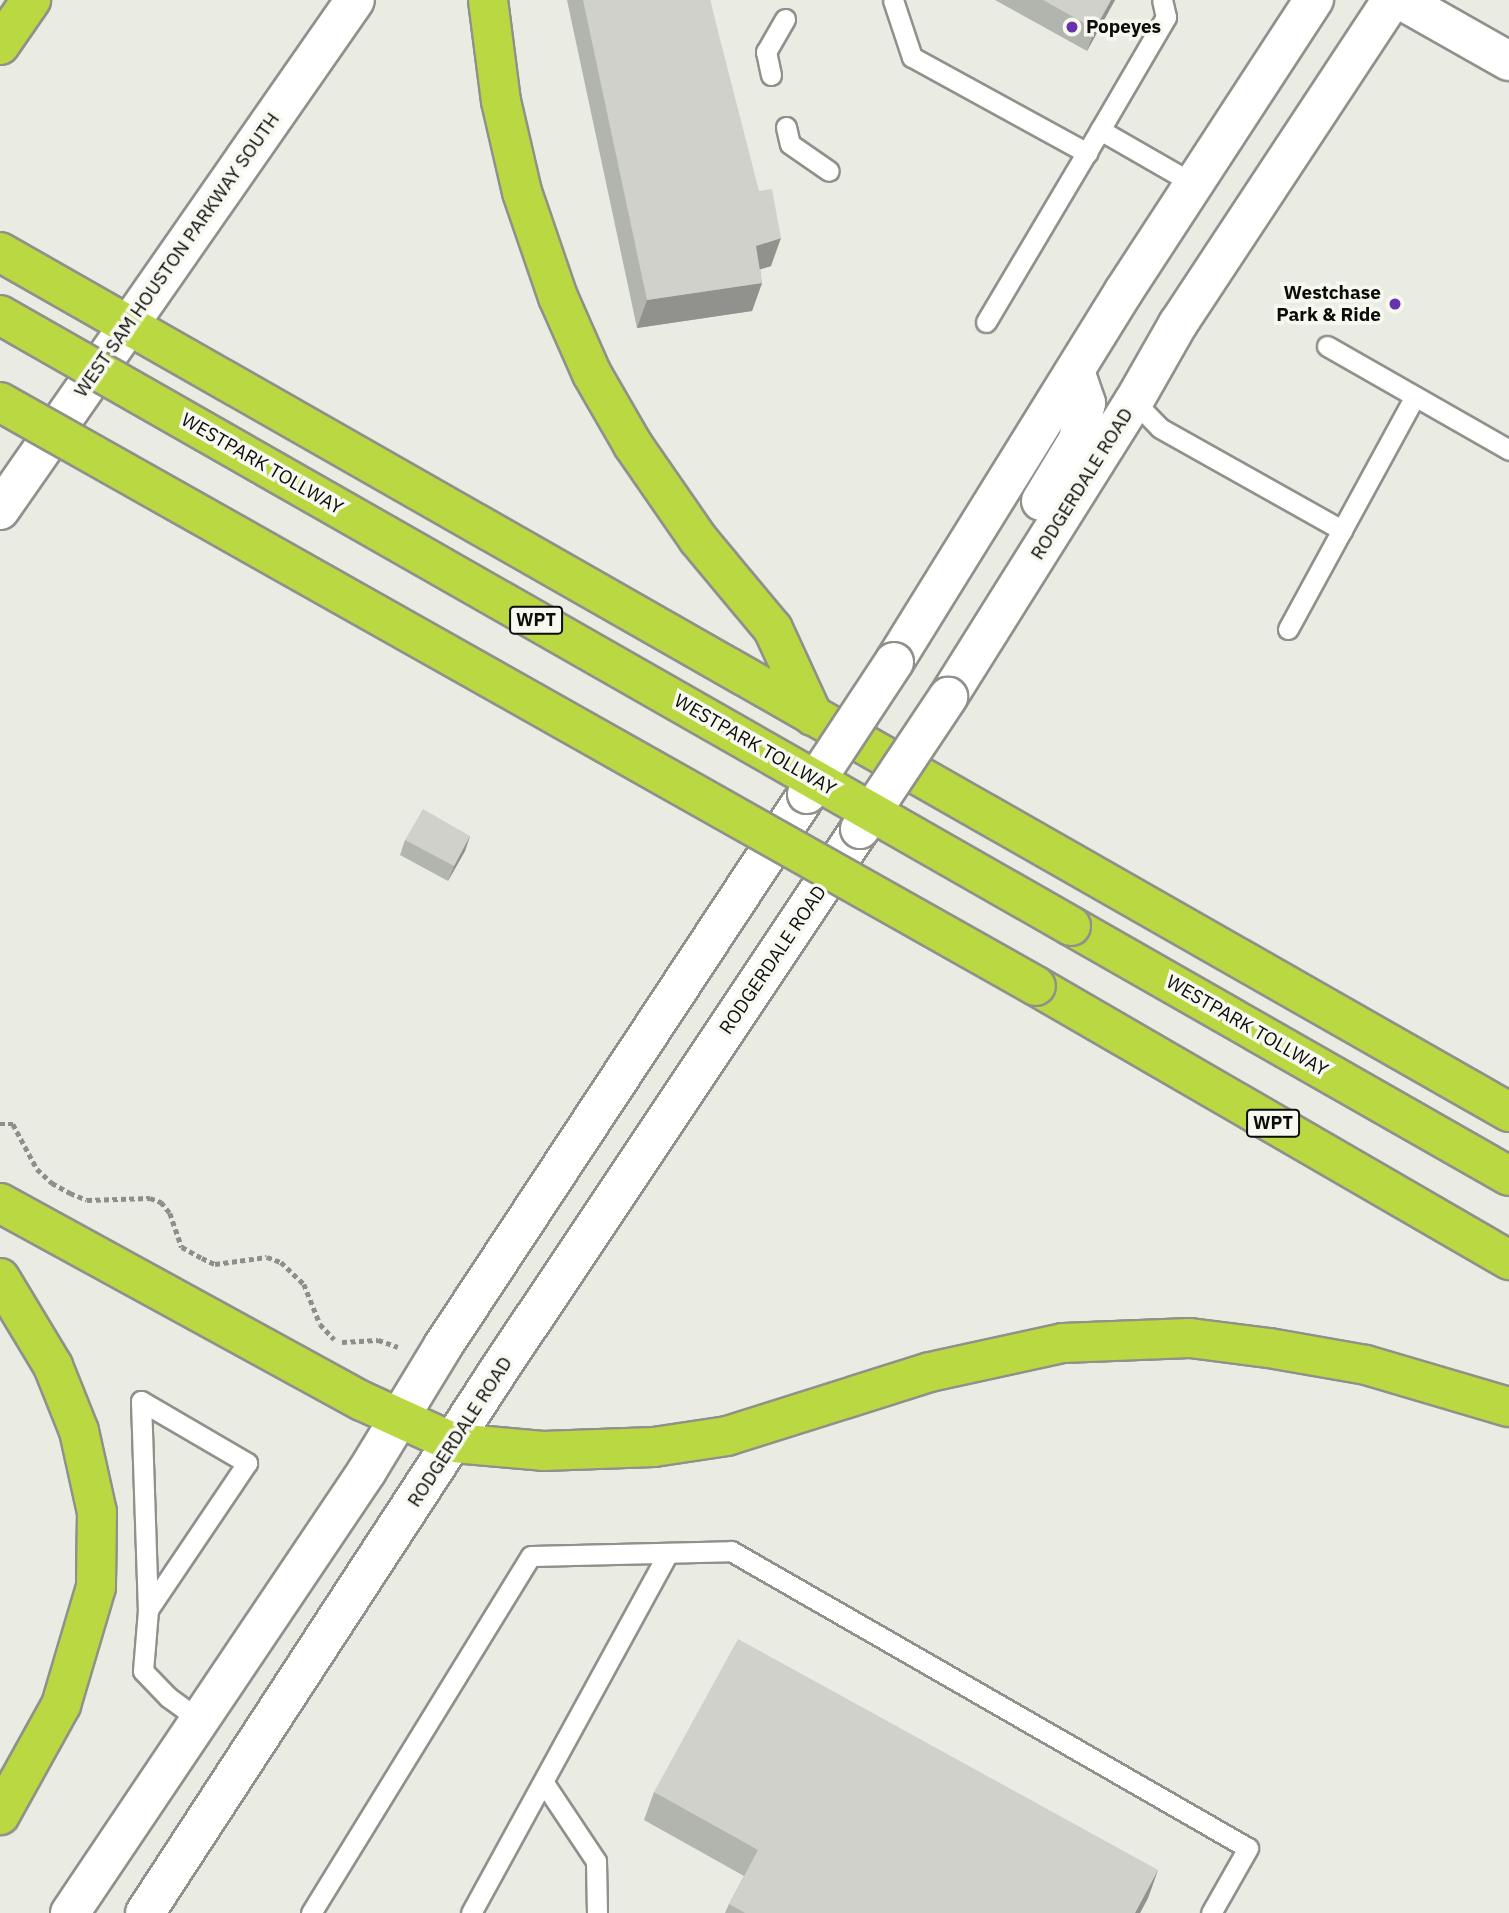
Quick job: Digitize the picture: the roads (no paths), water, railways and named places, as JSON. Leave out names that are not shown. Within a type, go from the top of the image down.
[{"type":"highway","points":[[0,45],[31,0]]},
{"type":"highway","points":[[488,0],[501,101],[523,192],[558,297],[592,374],[633,445],[698,539],[773,628],[813,716]]},
{"type":"highway","points":[[0,252],[1509,1112]]},
{"type":"highway","name":"WESTPARK TOLLWAY","points":[[0,315],[1509,1176]]},
{"type":"highway","name":"WPT","points":[[0,402],[1036,986],[1509,1260]]},
{"type":"highway","points":[[0,1203],[399,1420],[454,1443],[543,1451],[654,1447],[727,1436],[930,1372],[1063,1343],[1190,1338],[1366,1365],[1509,1407]]},
{"type":"highway","points":[[0,1278],[53,1366],[79,1431],[97,1512],[96,1587],[61,1705],[0,1815]]},
{"type":"street","name":"WEST SAM HOUSTON PARKWAY SOUTH","points":[[0,510],[355,0]]},
{"type":"street","points":[[70,1913],[399,1420],[458,1324],[894,662],[1075,371],[1314,0]]},
{"type":"street","name":"RODGERDALE ROAD","points":[[145,1913],[454,1443],[495,1376],[948,697],[1134,401],[1178,324],[1392,0]]},
{"type":"street","points":[[1401,0],[1509,61]]},
{"type":"street","points":[[996,621],[1026,525],[1078,440],[1086,403],[1075,371]]},
{"type":"lane","points":[[893,0],[912,57],[1087,153]]},
{"type":"lane","points":[[986,322],[1166,17],[1162,0]]},
{"type":"lane","points":[[771,75],[766,52],[785,19]]},
{"type":"lane","points":[[786,127],[790,144],[829,170]]},
{"type":"lane","points":[[1100,130],[1194,184]]},
{"type":"lane","points":[[1327,346],[1509,450]]},
{"type":"lane","points":[[1288,629],[1415,396]]},
{"type":"lane","points":[[1134,401],[1160,428],[1342,530]]},
{"type":"lane","points":[[148,1610],[247,1463],[141,1401],[148,1610],[143,1671],[168,1697],[200,1720]]},
{"type":"lane","points":[[311,1913],[531,1556],[731,1551],[1248,1848],[1211,1913]]},
{"type":"lane","points":[[471,1913],[668,1553]]},
{"type":"lane","points":[[544,1783],[596,1861],[597,1913]]},
{"type":"place","name":"Popeyes","points":[[1072,27]]},
{"type":"place","name":"Westchase Park & Ride","points":[[1395,304]]}]
